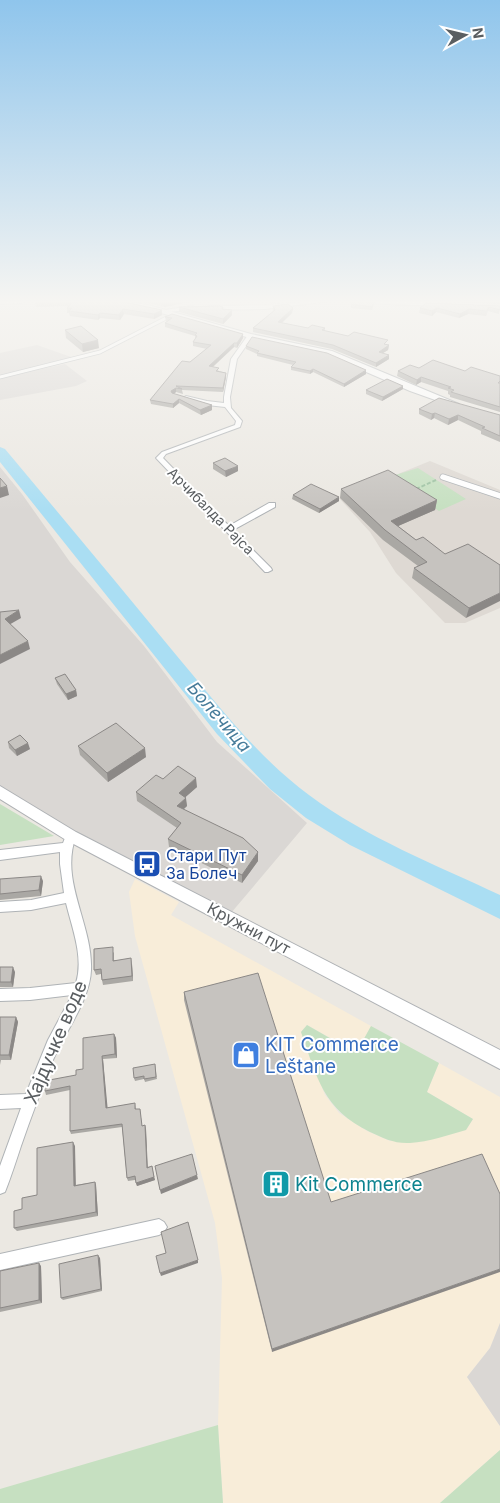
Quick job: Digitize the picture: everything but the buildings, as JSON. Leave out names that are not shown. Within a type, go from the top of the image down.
[{"type":"main road","name":"Кружни пут","points":[[0,792],[69,841],[500,1060]]},
{"type":"street","points":[[176,396],[207,403],[227,405],[232,371]]},
{"type":"street","points":[[371,371],[413,389],[462,406]]},
{"type":"street","name":"Арчибалда Рајса","points":[[227,405],[238,418],[240,424],[238,426],[164,452],[159,458],[268,570]]},
{"type":"street","points":[[443,477],[500,496]]},
{"type":"street","points":[[229,529],[272,505]]},
{"type":"street","points":[[0,855],[69,841]]},
{"type":"street","name":"Хајдучке воде","points":[[0,1187],[29,1101],[57,1035],[81,988],[85,968],[65,858],[69,841]]},
{"type":"street","points":[[0,907],[31,905],[71,897]]},
{"type":"street","points":[[0,995],[30,994],[81,988]]},
{"type":"street","points":[[0,1102],[29,1101]]},
{"type":"street","points":[[0,1262],[159,1227]]},
{"type":"lane","points":[[0,376],[24,371]]},
{"type":"path","points":[[410,491],[443,477]]},
{"type":"shaded area","points":[[0,371],[20,371],[0,376]]},
{"type":"shaded area","points":[[32,371],[74,371],[87,381],[76,386],[0,400],[0,378]]},
{"type":"shaded area","points":[[430,461],[500,490],[500,608],[465,623],[445,623],[396,573],[370,532],[339,498]]},
{"type":"shaded area","points":[[0,467],[22,494],[70,562],[144,646],[217,742],[307,823],[231,913],[71,836],[0,787]]},
{"type":"shaded area","points":[[135,879],[179,902],[171,915],[371,1026],[357,1053],[307,1025],[301,1032],[325,1095],[339,1113],[367,1131],[390,1141],[466,1130],[473,1119],[427,1092],[439,1063],[500,1097],[500,1323],[490,1348],[467,1377],[500,1426],[500,1450],[440,1503],[223,1503],[218,1425],[222,1278],[215,1223],[135,936],[129,892]]},
{"type":"shaded area","points":[[500,1323],[500,1426],[467,1377],[490,1348]]},
{"type":"green space","points":[[418,468],[466,499],[439,511],[389,477]]},
{"type":"green space","points":[[0,804],[54,836],[0,845]]},
{"type":"green space","points":[[307,1025],[356,1053],[371,1026],[439,1063],[427,1092],[473,1119],[466,1130],[438,1138],[405,1143],[394,1142],[354,1123],[332,1102],[317,1078],[301,1032]]},
{"type":"green space","points":[[218,1425],[223,1503],[0,1503],[0,1489]]},
{"type":"green space","points":[[500,1450],[500,1503],[440,1503]]},
{"type":"waterway","name":"Болечица","points":[[0,452],[225,728],[278,783],[314,811],[359,838],[500,908]]},
{"type":"place","name":"Стари Пут За Болеч","points":[[147,864]]},
{"type":"place","name":"KIT Commerce Leštane","points":[[246,1055]]},
{"type":"place","name":"Kit Commerce","points":[[276,1184]]}]
